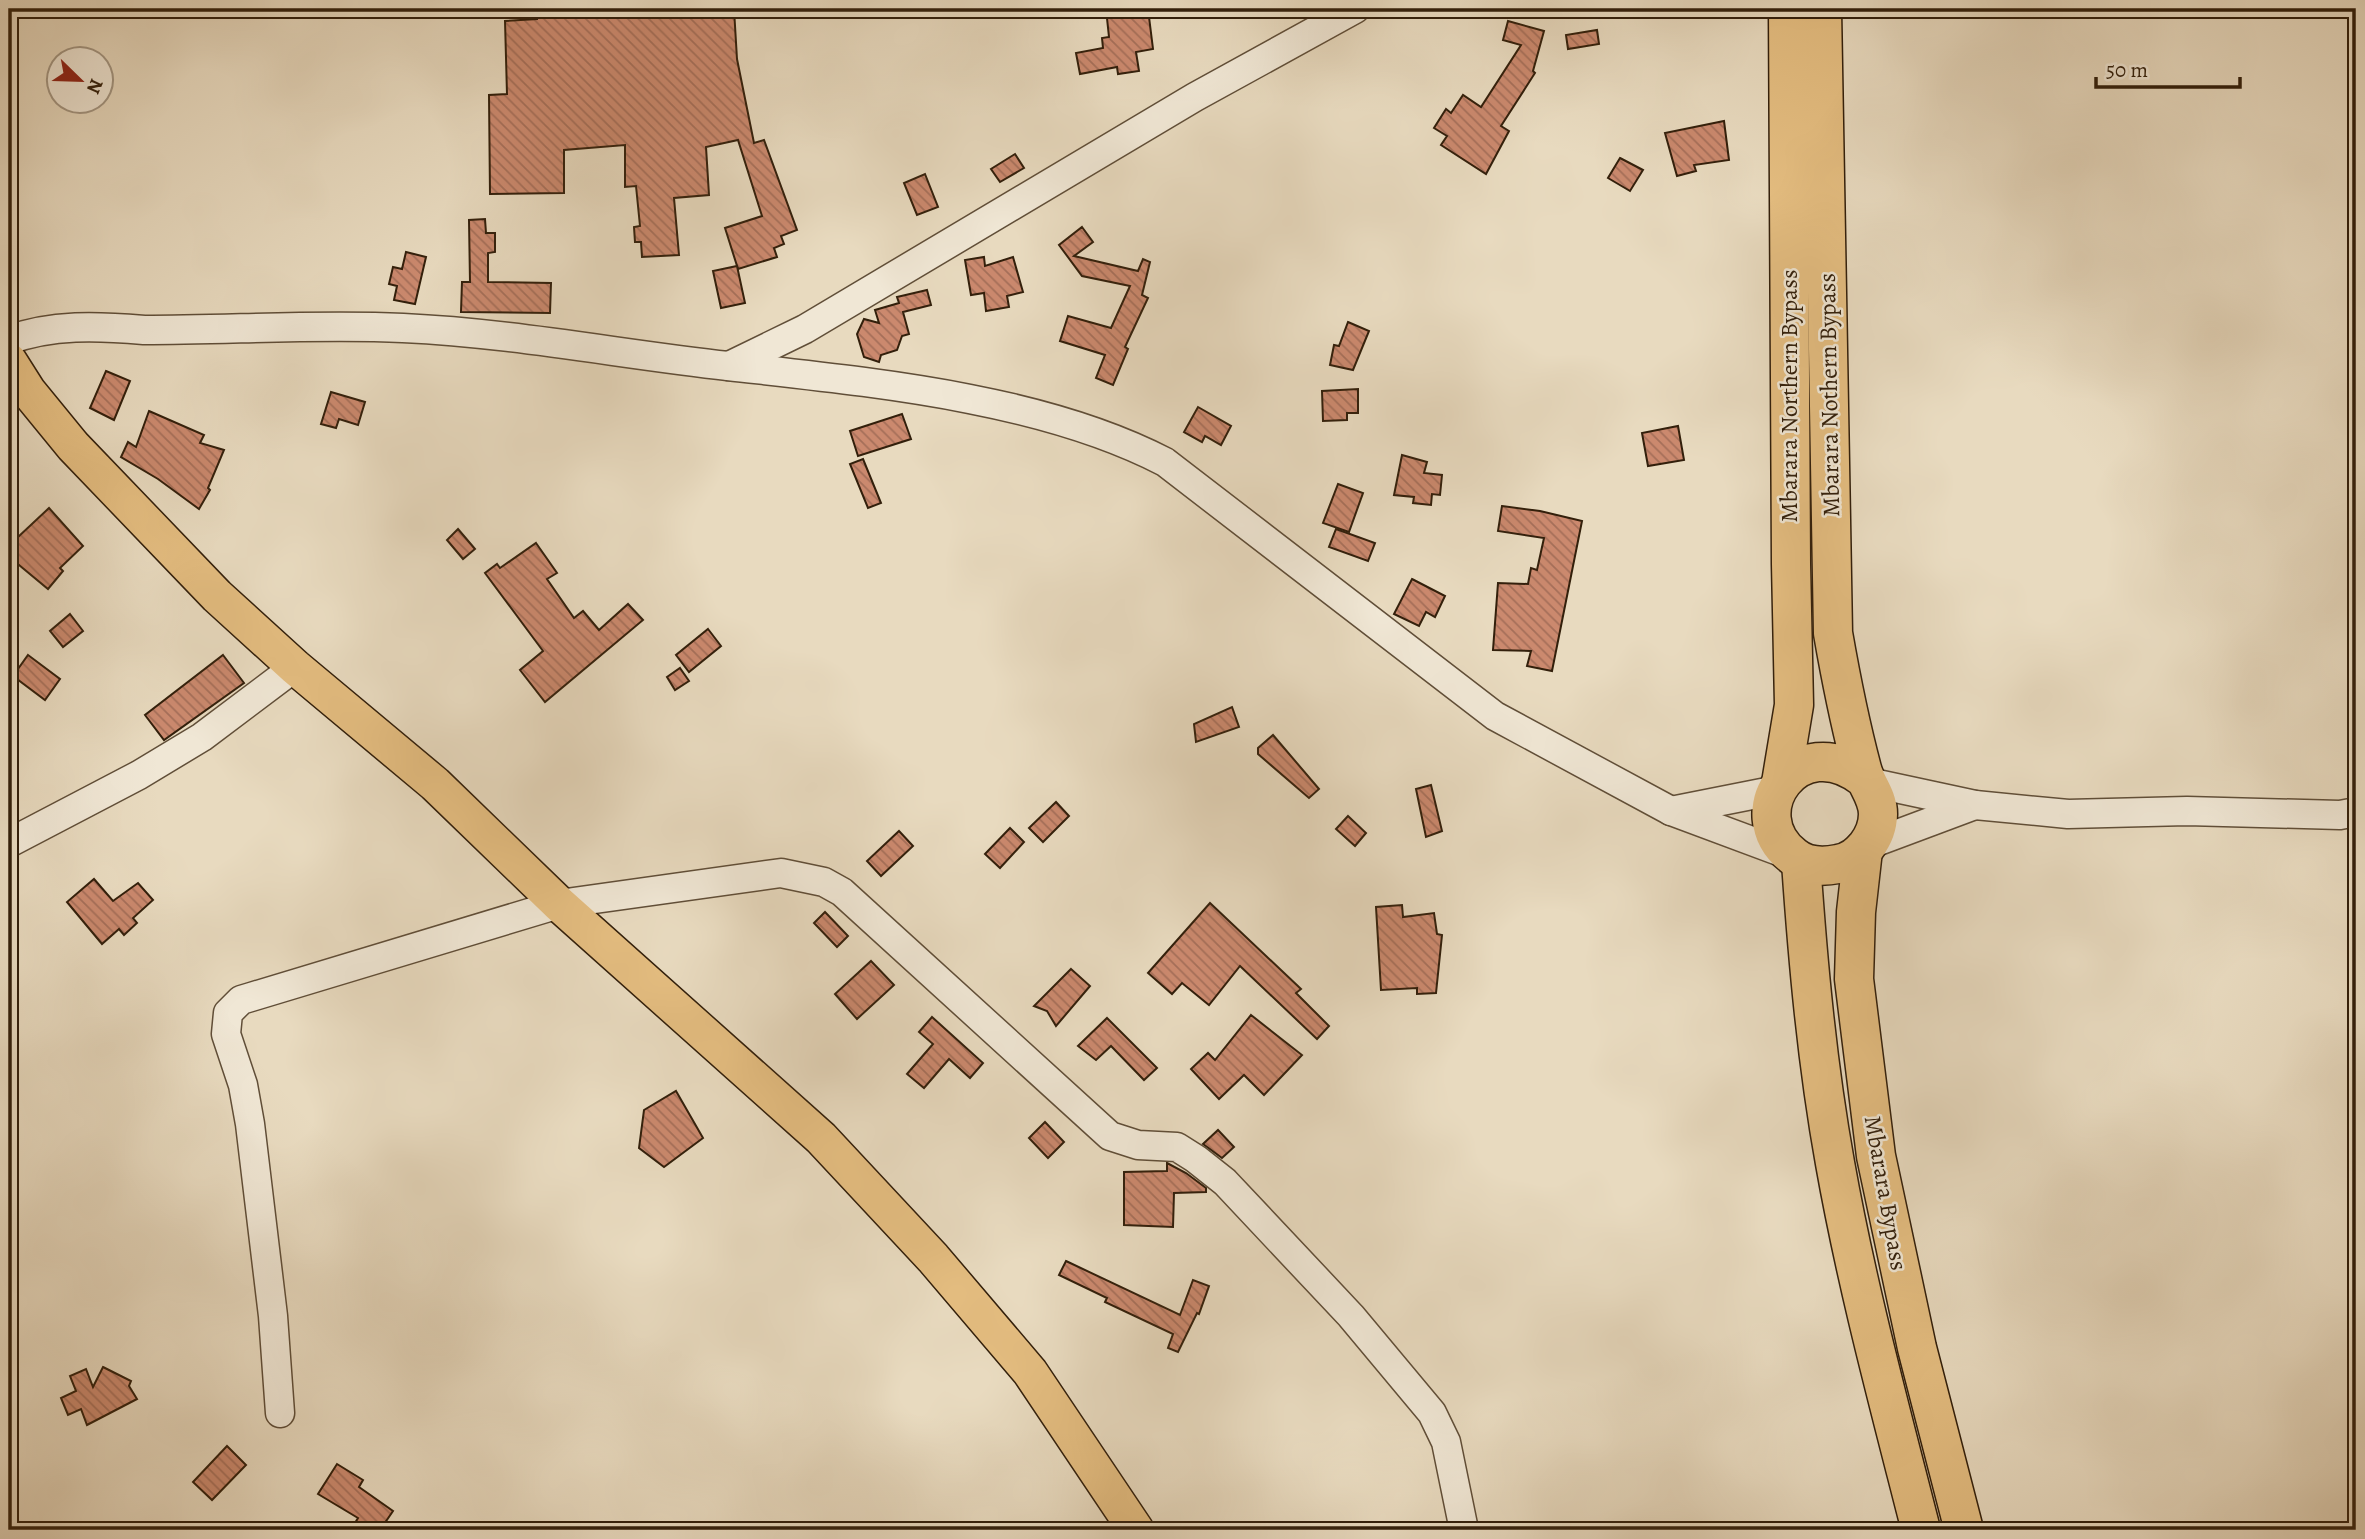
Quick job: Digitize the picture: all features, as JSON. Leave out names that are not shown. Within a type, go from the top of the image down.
[{"type":"highway","name":"Mbarara Northern Bypass","points":[[1779,786],[1794,705],[1790,550],[1788,9]]},
{"type":"highway","name":"Mbarara Nothern Bypass","points":[[1822,9],[1833,633],[1850,727],[1866,780]]},
{"type":"highway","points":[[1831,761],[1849,766],[1866,780],[1875,797],[1878,814],[1875,830],[1866,848],[1845,863],[1823,867],[1797,859],[1775,833],[1772,811],[1779,786],[1795,769],[1812,762],[1831,761]]},
{"type":"highway","name":"Mbarara Bypass","points":[[1866,848],[1856,912],[1854,979],[1876,1156],[1910,1321],[1964,1530]]},
{"type":"highway","name":"Mbarara Bypass","points":[[1797,859],[1811,997],[1835,1162],[1876,1357],[1921,1530]]},
{"type":"main road","points":[[9,361],[28,391],[73,446],[136,515],[295,667],[435,785],[559,904],[821,1138],[933,1258],[1030,1372],[1136,1530]]},
{"type":"street","points":[[728,366],[817,322],[1195,97],[1355,9]]},
{"type":"street","points":[[9,340],[43,331],[102,327],[166,330],[405,328],[728,366],[945,397],[1023,412],[1129,443],[1165,462],[1258,530],[1380,630],[1495,716],[1671,811],[1797,859]]},
{"type":"street","points":[[9,843],[202,737],[295,667]]},
{"type":"street","points":[[1866,780],[1975,806],[2068,814],[2187,811],[2351,818]]},
{"type":"street","points":[[1671,811],[1779,786]]},
{"type":"street","points":[[1866,848],[1975,806]]},
{"type":"street","points":[[280,1413],[273,1316],[251,1136],[243,1085],[228,1046],[228,1013],[241,1000],[559,904],[781,873],[824,882],[842,892],[1110,1136],[1138,1145],[1177,1147],[1225,1182],[1352,1316],[1432,1413],[1446,1442],[1464,1530]]},
{"type":"building","points":[[537,9],[734,9],[737,59],[754,143],[764,140],[797,230],[781,236],[784,244],[774,248],[777,257],[738,269],[725,228],[762,216],[738,140],[706,147],[709,195],[674,198],[679,255],[642,257],[641,242],[635,242],[634,227],[640,226],[636,186],[625,187],[625,145],[564,150],[564,193],[490,194],[489,95],[507,94],[505,21],[537,19]]},
{"type":"building","points":[[1106,9],[1148,9],[1153,49],[1136,52],[1139,71],[1118,74],[1117,67],[1080,74],[1076,53],[1103,48],[1102,38],[1109,37]]},
{"type":"building","points":[[1508,21],[1544,31],[1533,71],[1535,73],[1501,126],[1509,131],[1486,174],[1441,145],[1447,136],[1434,128],[1446,109],[1451,113],[1463,95],[1481,107],[1521,45],[1503,40]]},
{"type":"building","points":[[1597,30],[1599,44],[1568,49],[1566,35]]},
{"type":"building","points":[[1724,121],[1729,160],[1694,165],[1696,171],[1677,176],[1665,133]]},
{"type":"building","points":[[1015,154],[1024,168],[1000,182],[991,169]]},
{"type":"building","points":[[1620,158],[1643,170],[1630,191],[1608,178]]},
{"type":"building","points":[[925,174],[938,207],[917,215],[904,183]]},
{"type":"building","points":[[485,219],[486,233],[495,233],[495,252],[488,253],[488,282],[551,283],[550,313],[461,312],[462,282],[470,282],[469,220]]},
{"type":"building","points":[[1082,227],[1093,242],[1074,256],[1138,271],[1143,259],[1150,262],[1142,295],[1148,298],[1125,347],[1128,349],[1113,385],[1096,378],[1105,355],[1060,341],[1068,316],[1111,328],[1130,286],[1082,276],[1059,245]]},
{"type":"building","points":[[406,252],[426,257],[415,304],[394,300],[397,286],[389,284],[393,267],[402,269]]},
{"type":"building","points":[[984,257],[985,266],[1013,257],[1023,292],[1007,296],[1009,307],[986,311],[984,293],[971,295],[965,260]]},
{"type":"building","points":[[737,266],[745,303],[721,308],[713,271]]},
{"type":"building","points":[[927,290],[931,305],[903,312],[909,334],[902,336],[897,350],[881,355],[879,362],[864,357],[857,334],[864,319],[879,323],[875,310],[899,303],[897,297]]},
{"type":"building","points":[[1348,322],[1369,331],[1353,370],[1330,365],[1334,345],[1339,346]]},
{"type":"building","points":[[106,371],[130,381],[114,420],[90,408]]},
{"type":"building","points":[[1358,389],[1358,413],[1347,413],[1347,420],[1323,421],[1322,391]]},
{"type":"building","points":[[331,392],[365,402],[358,425],[339,419],[336,428],[321,424]]},
{"type":"building","points":[[1198,407],[1231,426],[1221,445],[1205,436],[1202,442],[1184,432]]},
{"type":"building","points":[[149,411],[204,435],[200,443],[224,450],[208,488],[210,490],[199,509],[158,479],[121,457],[128,442],[136,447]]},
{"type":"building","points":[[902,414],[911,439],[858,456],[850,431]]},
{"type":"building","points":[[1678,426],[1684,460],[1648,466],[1642,433]]},
{"type":"building","points":[[1402,455],[1427,462],[1424,473],[1442,475],[1440,495],[1432,494],[1431,505],[1413,503],[1414,497],[1394,495]]},
{"type":"building","points":[[863,459],[881,503],[868,508],[850,464]]},
{"type":"building","points":[[1338,484],[1363,493],[1349,532],[1323,523]]},
{"type":"building","points":[[1502,506],[1582,521],[1552,671],[1527,666],[1531,651],[1493,650],[1498,583],[1528,584],[1531,568],[1537,570],[1544,538],[1498,531]]},
{"type":"building","points":[[49,508],[83,546],[60,568],[63,571],[48,589],[19,565],[16,567],[9,557],[9,527],[17,538]]},
{"type":"building","points":[[458,529],[475,549],[463,559],[447,540]]},
{"type":"building","points":[[1336,529],[1375,543],[1368,561],[1329,547]]},
{"type":"building","points":[[536,543],[557,573],[547,579],[574,618],[583,611],[599,630],[628,604],[643,620],[545,702],[520,670],[543,651],[485,573],[497,564],[500,568]]},
{"type":"building","points":[[1412,579],[1445,596],[1435,617],[1426,612],[1419,626],[1394,614]]},
{"type":"building","points":[[70,614],[83,631],[63,647],[50,631]]},
{"type":"building","points":[[708,629],[721,646],[689,672],[676,655]]},
{"type":"building","points":[[28,655],[60,679],[45,700],[13,676]]},
{"type":"building","points":[[223,655],[244,683],[164,740],[145,715]]},
{"type":"building","points":[[680,668],[689,681],[675,690],[667,677]]},
{"type":"building","points":[[1232,707],[1239,727],[1196,742],[1194,724]]},
{"type":"building","points":[[1273,735],[1319,789],[1309,798],[1258,754],[1258,748]]},
{"type":"building","points":[[1431,785],[1442,831],[1426,837],[1416,789]]},
{"type":"building","points":[[1056,802],[1069,816],[1043,842],[1029,828]]},
{"type":"building","points":[[1348,816],[1366,833],[1355,846],[1336,829]]},
{"type":"building","points":[[1010,828],[1024,842],[1000,868],[985,854]]},
{"type":"building","points":[[899,831],[913,846],[881,876],[867,861]]},
{"type":"building","points":[[94,879],[113,901],[138,883],[153,900],[133,918],[137,923],[124,935],[119,929],[102,944],[67,902]]},
{"type":"building","points":[[1210,903],[1301,989],[1296,993],[1329,1026],[1317,1039],[1240,966],[1209,1005],[1182,983],[1172,994],[1148,973]]},
{"type":"building","points":[[1402,905],[1403,917],[1434,913],[1437,934],[1442,935],[1436,993],[1417,994],[1417,988],[1381,990],[1376,907]]},
{"type":"building","points":[[825,912],[848,936],[837,947],[814,923]]},
{"type":"building","points":[[871,961],[894,985],[857,1019],[835,994]]},
{"type":"building","points":[[1071,969],[1090,986],[1056,1026],[1047,1011],[1034,1006]]},
{"type":"building","points":[[1251,1015],[1302,1055],[1264,1095],[1244,1075],[1219,1099],[1191,1069],[1208,1053],[1215,1060]]},
{"type":"building","points":[[932,1017],[983,1063],[970,1078],[949,1059],[924,1088],[907,1074],[933,1044],[919,1032]]},
{"type":"building","points":[[1107,1018],[1157,1068],[1144,1080],[1111,1046],[1096,1060],[1078,1046]]},
{"type":"building","points":[[676,1091],[703,1138],[664,1167],[639,1148],[644,1110]]},
{"type":"building","points":[[1045,1122],[1064,1142],[1048,1158],[1029,1138]]},
{"type":"building","points":[[1218,1130],[1234,1147],[1222,1158],[1203,1144]]},
{"type":"building","points":[[1167,1163],[1186,1173],[1206,1188],[1206,1192],[1174,1193],[1173,1227],[1124,1225],[1124,1172],[1167,1171]]},
{"type":"building","points":[[1066,1261],[1180,1315],[1193,1280],[1209,1286],[1199,1314],[1197,1313],[1178,1352],[1168,1348],[1173,1334],[1105,1302],[1107,1298],[1059,1275]]},
{"type":"building","points":[[103,1367],[131,1381],[129,1386],[137,1399],[87,1425],[81,1409],[68,1415],[61,1398],[76,1391],[70,1376],[86,1369],[93,1387]]},
{"type":"building","points":[[227,1446],[246,1465],[212,1500],[193,1482]]},
{"type":"building","points":[[337,1464],[363,1480],[359,1487],[393,1511],[380,1530],[366,1530],[355,1523],[358,1518],[318,1494]]}]
